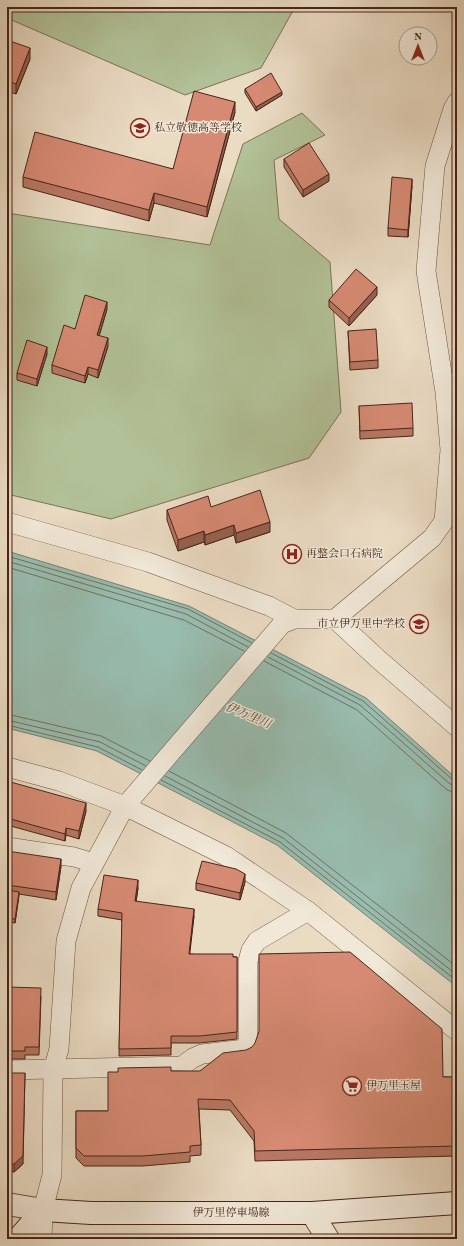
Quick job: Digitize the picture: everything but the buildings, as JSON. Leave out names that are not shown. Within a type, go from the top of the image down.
[{"type":"main road","name":"伊万里停車場線","points":[[7,1204],[43,1210],[91,1213],[312,1213],[457,1203]]},
{"type":"main road","points":[[18,1239],[43,1210]]},
{"type":"main road","points":[[312,1213],[328,1239]]},
{"type":"street","points":[[7,522],[148,562],[269,606],[288,622],[335,619],[432,538],[444,521],[449,442],[446,392],[426,271],[434,166],[453,109],[457,102]]},
{"type":"street","points":[[335,619],[378,659],[457,727]]},
{"type":"street","points":[[42,1239],[43,1210],[52,1175],[53,1070],[59,1050],[66,941],[81,888],[131,800],[288,622]]},
{"type":"street","points":[[7,767],[131,800],[226,856],[308,911],[457,1031]]},
{"type":"street","points":[[7,847],[74,857],[94,863]]},
{"type":"street","points":[[7,1070],[182,1066],[193,1058],[202,1054],[245,1049],[248,1041],[248,961],[250,950],[257,941],[308,911]]},
{"type":"shaded area","points":[[7,7],[295,7],[261,68],[185,95],[7,18]]},
{"type":"shaded area","points":[[302,113],[325,135],[274,160],[279,219],[330,262],[341,412],[309,458],[111,519],[7,494],[7,213],[210,245],[243,144]]},
{"type":"water","name":"伊万里川","points":[[7,551],[189,606],[366,698],[457,779],[457,987],[277,845],[97,751],[7,728]]},
{"type":"place","name":"私立敬徳高等学校","points":[[140,128]]},
{"type":"place","name":"再整会口石病院","points":[[292,554]]},
{"type":"place","name":"市立伊万里中学校","points":[[419,624]]},
{"type":"place","name":"伊万里玉屋","points":[[352,1086]]}]
